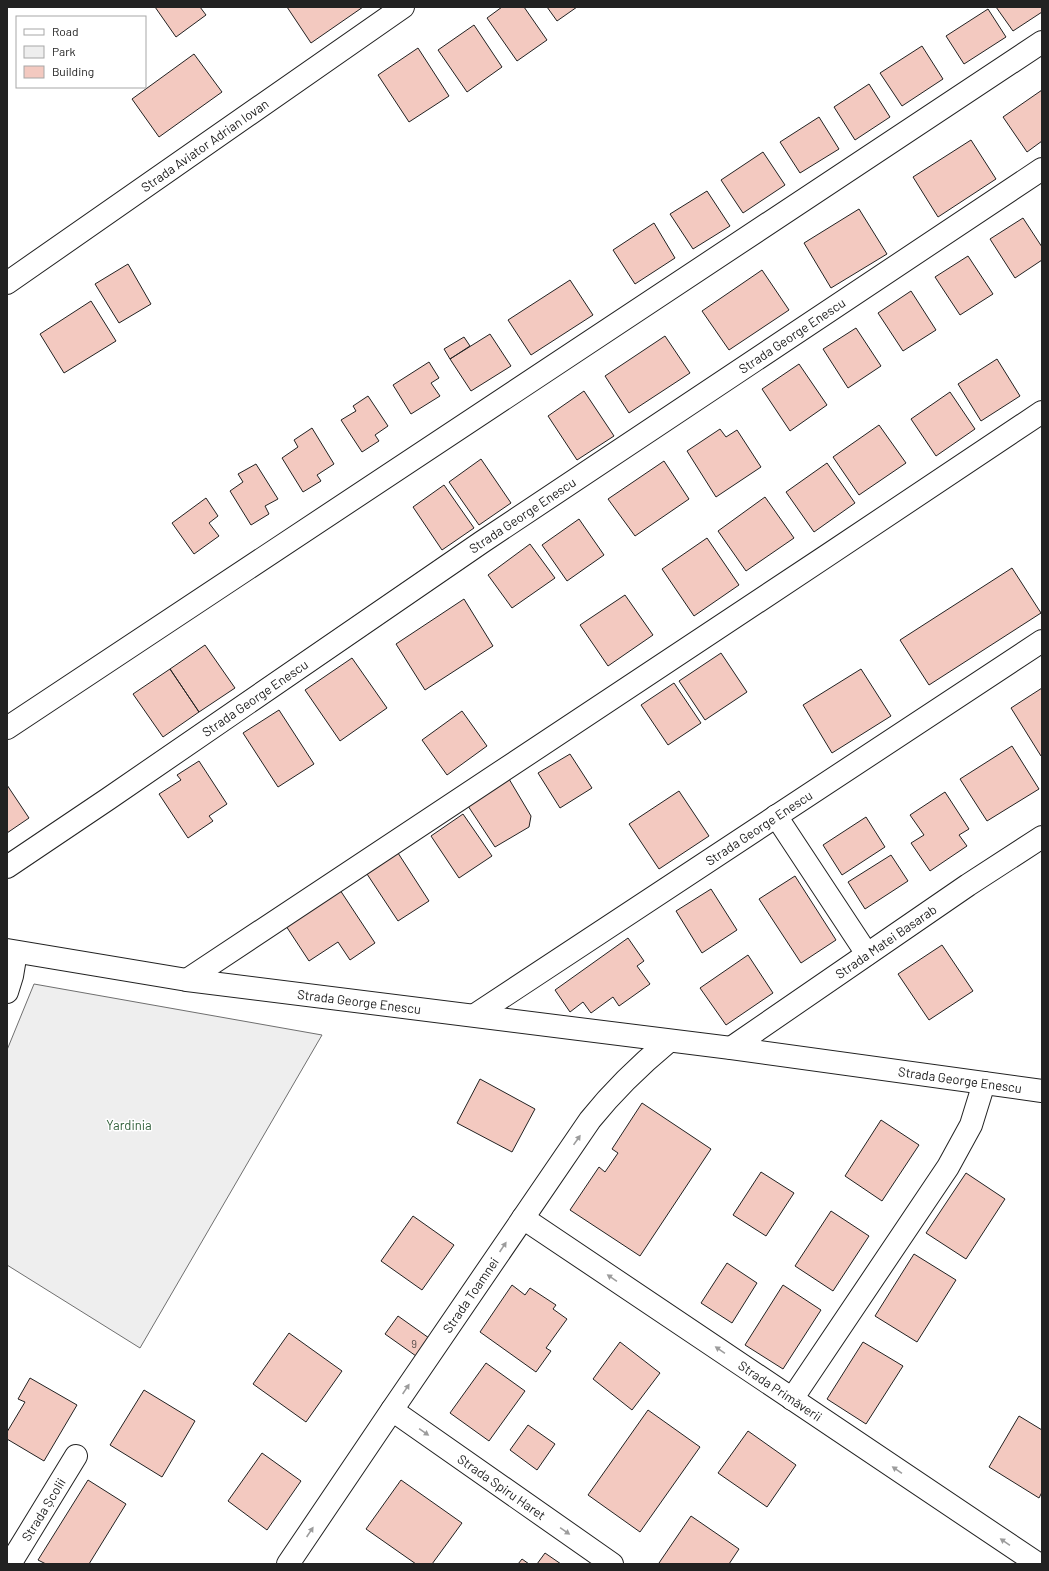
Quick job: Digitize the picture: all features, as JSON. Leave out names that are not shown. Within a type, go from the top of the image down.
[{"type":"street","name":"Strada Aviator Adrian Iovan","points":[[7,283],[403,7]]},
{"type":"street","points":[[7,728],[1042,42]]},
{"type":"street","name":"Strada George Enescu","points":[[7,867],[115,795],[482,542],[1042,168]]},
{"type":"street","points":[[187,980],[506,767],[801,574],[1042,412]]},
{"type":"street","name":"Strada George Enescu","points":[[475,1015],[1042,641]]},
{"type":"street","points":[[776,816],[867,954]]},
{"type":"street","name":"Strada Matei Basarab","points":[[731,1048],[867,954],[1042,837]]},
{"type":"street","points":[[7,992],[12,976],[12,951]]},
{"type":"street","name":"Strada George Enescu","points":[[12,951],[187,980],[731,1048],[1042,1091]]},
{"type":"street","name":"Strada Toamnei","points":[[288,1564],[590,1120],[608,1098],[645,1061],[669,1041]]},
{"type":"street","points":[[792,1399],[948,1167],[971,1125],[984,1083]]},
{"type":"street","name":"Strada Primăverii","points":[[523,1218],[1038,1564]]},
{"type":"street","name":"Strada Spiru Haret","points":[[392,1410],[612,1564]]},
{"type":"street","name":"Strada Școlii","points":[[10,1564],[76,1456]]},
{"type":"green space","name":"Yardinia","points":[[34,984],[322,1035],[140,1348],[7,1265],[7,1050]]},
{"type":"building","points":[[155,7],[200,7],[206,15],[176,37]]},
{"type":"building","points":[[287,7],[363,7],[311,43]]},
{"type":"building","points":[[502,7],[524,7],[547,40],[517,61],[487,18]]},
{"type":"building","points":[[547,7],[577,7],[557,21]]},
{"type":"building","points":[[996,7],[1042,7],[1042,12],[1013,31]]},
{"type":"building","points":[[988,9],[1006,37],[964,64],[946,36]]},
{"type":"building","points":[[474,25],[502,67],[467,92],[438,50]]},
{"type":"building","points":[[922,46],[943,79],[902,106],[880,73]]},
{"type":"building","points":[[418,48],[449,96],[409,122],[378,75]]},
{"type":"building","points":[[194,54],[222,92],[159,137],[132,99]]},
{"type":"building","points":[[869,84],[890,117],[855,140],[834,107]]},
{"type":"building","points":[[1042,90],[1042,141],[1027,152],[1003,117]]},
{"type":"building","points":[[819,117],[839,149],[800,173],[780,142]]},
{"type":"building","points":[[971,140],[996,179],[938,217],[913,177]]},
{"type":"building","points":[[763,152],[785,185],[743,213],[721,180]]},
{"type":"building","points":[[707,191],[730,226],[693,249],[670,214]]},
{"type":"building","points":[[859,209],[887,254],[831,288],[804,243]]},
{"type":"building","points":[[1023,218],[1042,247],[1042,260],[1015,278],[990,239]]},
{"type":"building","points":[[654,223],[675,258],[635,284],[613,250]]},
{"type":"building","points":[[968,256],[993,294],[960,315],[935,277]]},
{"type":"building","points":[[128,264],[151,304],[119,323],[95,284]]},
{"type":"building","points":[[762,270],[789,310],[729,350],[702,311]]},
{"type":"building","points":[[570,280],[593,315],[531,355],[508,320]]},
{"type":"building","points":[[911,291],[936,330],[903,351],[878,313]]},
{"type":"building","points":[[91,301],[116,341],[64,373],[40,334]]},
{"type":"building","points":[[856,328],[881,366],[848,388],[823,349]]},
{"type":"building","points":[[490,334],[511,366],[471,391],[450,359]]},
{"type":"building","points":[[665,336],[690,373],[629,413],[605,376]]},
{"type":"building","points":[[464,337],[470,346],[450,359],[444,349]]},
{"type":"building","points":[[997,359],[1020,396],[981,421],[958,384]]},
{"type":"building","points":[[429,362],[439,378],[431,383],[440,396],[411,414],[393,385]]},
{"type":"building","points":[[799,364],[827,405],[790,431],[762,389]]},
{"type":"building","points":[[584,391],[614,436],[577,460],[548,416]]},
{"type":"building","points":[[950,392],[975,429],[936,456],[911,419]]},
{"type":"building","points":[[368,396],[388,426],[375,435],[379,441],[362,452],[341,420],[356,411],[353,406]]},
{"type":"building","points":[[879,425],[906,463],[859,495],[833,457]]},
{"type":"building","points":[[312,428],[334,464],[317,475],[321,481],[303,492],[282,458],[298,447],[294,440]]},
{"type":"building","points":[[720,429],[726,437],[737,430],[761,467],[716,497],[687,451]]},
{"type":"building","points":[[481,459],[511,503],[479,525],[449,482]]},
{"type":"building","points":[[664,461],[689,499],[635,536],[608,499]]},
{"type":"building","points":[[827,463],[855,503],[814,532],[786,492]]},
{"type":"building","points":[[256,464],[278,499],[265,506],[269,514],[251,525],[230,491],[243,482],[238,474]]},
{"type":"building","points":[[444,485],[474,528],[442,550],[413,507]]},
{"type":"building","points":[[765,497],[794,538],[746,571],[718,531]]},
{"type":"building","points":[[206,498],[218,516],[209,523],[219,536],[194,554],[172,523]]},
{"type":"building","points":[[579,519],[604,555],[567,581],[542,545]]},
{"type":"building","points":[[707,538],[739,585],[694,616],[662,569]]},
{"type":"building","points":[[530,544],[555,578],[512,608],[488,575]]},
{"type":"building","points":[[1012,568],[1041,613],[929,685],[900,640]]},
{"type":"building","points":[[625,595],[653,635],[608,666],[580,625]]},
{"type":"building","points":[[464,599],[493,646],[425,690],[396,644]]},
{"type":"building","points":[[205,645],[235,688],[199,712],[170,669]]},
{"type":"building","points":[[721,653],[747,692],[705,720],[679,681]]},
{"type":"building","points":[[352,658],[387,708],[340,741],[305,690]]},
{"type":"building","points":[[170,669],[199,712],[163,737],[133,694]]},
{"type":"building","points":[[861,669],[891,716],[832,753],[803,705]]},
{"type":"building","points":[[674,683],[701,723],[668,745],[641,705]]},
{"type":"building","points":[[1042,688],[1042,755],[1041,756],[1011,708]]},
{"type":"building","points":[[279,710],[314,764],[278,787],[243,733]]},
{"type":"building","points":[[462,711],[487,746],[447,775],[422,740]]},
{"type":"building","points":[[1012,746],[1039,789],[987,821],[960,779]]},
{"type":"building","points":[[570,754],[592,788],[560,808],[538,773]]},
{"type":"building","points":[[199,761],[227,804],[209,816],[213,821],[188,838],[159,794],[181,780],[177,775]]},
{"type":"building","points":[[509,779],[531,816],[529,827],[495,847],[468,806]]},
{"type":"building","points":[[7,785],[29,818],[7,833]]},
{"type":"building","points":[[679,791],[709,836],[659,869],[629,824]]},
{"type":"building","points":[[945,792],[969,829],[959,835],[967,846],[930,871],[911,843],[924,835],[910,815]]},
{"type":"building","points":[[463,814],[492,856],[459,878],[431,836]]},
{"type":"building","points":[[866,817],[885,847],[842,875],[823,845]]},
{"type":"building","points":[[398,853],[429,901],[398,921],[367,874]]},
{"type":"building","points":[[891,855],[908,881],[865,909],[848,882]]},
{"type":"building","points":[[795,876],[836,940],[801,963],[759,899]]},
{"type":"building","points":[[711,889],[737,930],[702,953],[676,911]]},
{"type":"building","points":[[340,890],[375,943],[350,960],[338,942],[309,961],[286,926]]},
{"type":"building","points":[[628,938],[644,961],[637,966],[650,984],[619,1006],[613,997],[591,1013],[583,1002],[570,1012],[555,990]]},
{"type":"building","points":[[942,945],[973,991],[929,1020],[898,974]]},
{"type":"building","points":[[748,955],[773,993],[726,1025],[700,988]]},
{"type":"building","points":[[480,1079],[535,1109],[512,1152],[457,1123]]},
{"type":"building","points":[[642,1103],[711,1149],[640,1256],[570,1210],[599,1167],[605,1172],[618,1153],[612,1149]]},
{"type":"building","points":[[881,1120],[919,1145],[882,1201],[845,1176]]},
{"type":"building","points":[[761,1172],[794,1193],[766,1236],[733,1215]]},
{"type":"building","points":[[966,1173],[1005,1199],[966,1259],[926,1233]]},
{"type":"building","points":[[831,1211],[869,1236],[833,1291],[795,1266]]},
{"type":"building","points":[[413,1216],[454,1245],[422,1290],[381,1261]]},
{"type":"building","points":[[914,1254],[956,1280],[917,1342],[875,1316]]},
{"type":"building","points":[[727,1263],[757,1283],[732,1323],[701,1303]]},
{"type":"building","points":[[512,1285],[525,1295],[530,1288],[556,1305],[553,1309],[567,1319],[546,1348],[551,1351],[536,1372],[480,1332]]},
{"type":"building","points":[[783,1285],[821,1310],[783,1369],[745,1345]]},
{"type":"building","points":[[398,1316],[429,1338],[416,1356],[385,1334]]},
{"type":"building","points":[[289,1333],[342,1371],[306,1422],[253,1384]]},
{"type":"building","points":[[620,1342],[660,1373],[632,1410],[593,1379]]},
{"type":"building","points":[[863,1342],[903,1366],[866,1424],[827,1399]]},
{"type":"building","points":[[486,1363],[525,1391],[489,1441],[450,1413]]},
{"type":"building","points":[[30,1378],[77,1405],[44,1461],[7,1439],[7,1432],[25,1402],[18,1399]]},
{"type":"building","points":[[144,1390],[195,1421],[162,1477],[110,1445]]},
{"type":"building","points":[[648,1410],[700,1447],[640,1532],[588,1495]]},
{"type":"building","points":[[1019,1416],[1042,1430],[1042,1492],[1039,1498],[989,1467]]},
{"type":"building","points":[[528,1425],[555,1444],[537,1470],[510,1450]]},
{"type":"building","points":[[748,1431],[796,1465],[767,1507],[718,1473]]},
{"type":"building","points":[[262,1453],[301,1481],[267,1530],[228,1501]]},
{"type":"building","points":[[88,1480],[126,1504],[89,1564],[46,1564],[38,1560]]},
{"type":"building","points":[[401,1480],[462,1523],[432,1564],[416,1564],[366,1529]]},
{"type":"building","points":[[691,1516],[739,1549],[729,1564],[659,1563]]},
{"type":"building","points":[[545,1553],[561,1564],[537,1564]]},
{"type":"building","points":[[522,1559],[529,1564],[518,1564]]}]
